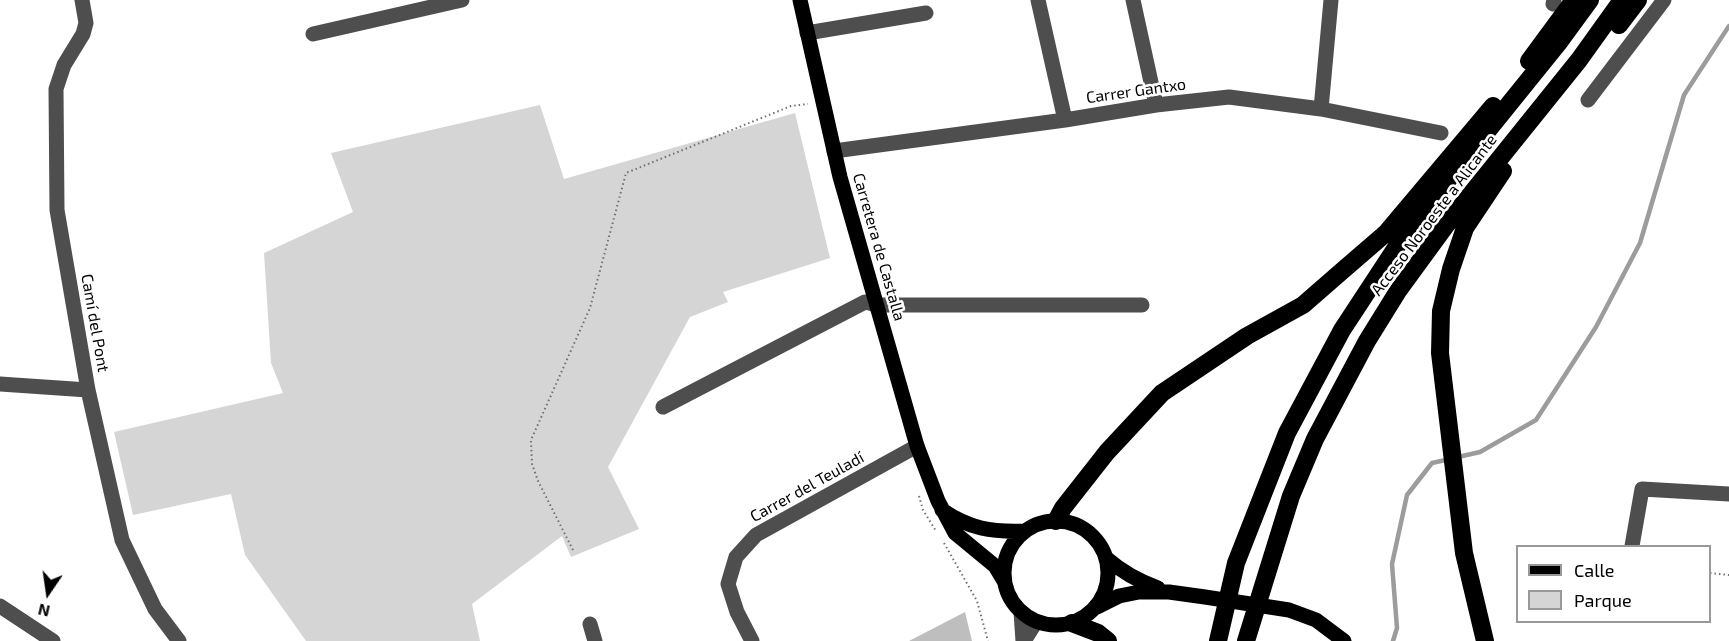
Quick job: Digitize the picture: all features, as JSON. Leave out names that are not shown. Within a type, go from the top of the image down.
[{"type":"highway","points":[[1056,520],[1107,452],[1162,393],[1247,336],[1302,305],[1386,233],[1507,90],[1574,0]]},
{"type":"highway","name":"Acceso Noroeste a Alicante","points":[[1218,641],[1236,563],[1287,433],[1342,330],[1409,228],[1560,41],[1590,0]]},
{"type":"highway","name":"Acceso Noroeste a Alicante","points":[[1246,641],[1291,496],[1315,439],[1373,331],[1398,291],[1447,224],[1579,60],[1622,0]]},
{"type":"highway","points":[[1485,641],[1464,553],[1440,353],[1441,310],[1451,269],[1465,228],[1514,155],[1638,0]]},
{"type":"highway","points":[[1464,553],[1462,586],[1474,641]]},
{"type":"highway","points":[[1072,623],[1098,633],[1108,641]]},
{"type":"main road","name":"Carretera de Castalla","points":[[800,0],[834,151],[917,446],[940,506],[955,533],[995,566],[1004,581]]},
{"type":"main road","points":[[940,506],[968,525],[984,530],[1024,531]]},
{"type":"main road","points":[[1095,609],[1105,593],[1108,576],[1106,558],[1099,543],[1087,531],[1072,523],[1056,520],[1039,523],[1024,531],[1014,541],[1003,567],[1004,581],[1009,598],[1021,612],[1036,622],[1054,626],[1072,623],[1119,596],[1139,592],[1169,592],[1289,610],[1316,620],[1344,641]]},
{"type":"main road","points":[[1106,558],[1137,580],[1169,592]]},
{"type":"street","name":"Camí del Pont","points":[[82,0],[86,23],[83,34],[64,65],[56,89],[57,210],[88,390],[122,540],[155,609],[179,641]]},
{"type":"street","points":[[314,34],[413,6],[462,0]]},
{"type":"street","points":[[1038,0],[1065,120]]},
{"type":"street","points":[[1133,0],[1156,105]]},
{"type":"street","points":[[1322,109],[1331,0]]},
{"type":"street","points":[[1588,100],[1664,0]]},
{"type":"street","points":[[807,33],[926,13]]},
{"type":"street","name":"Carrer Gantxo","points":[[834,151],[1065,120],[1156,105],[1229,97],[1322,109],[1442,133]]},
{"type":"street","points":[[663,407],[865,302],[877,304],[1142,305]]},
{"type":"street","points":[[0,384],[88,390]]},
{"type":"street","name":"Carrer del Teuladí","points":[[752,641],[737,612],[728,584],[736,557],[756,535],[917,446]]},
{"type":"street","points":[[1632,545],[1642,489],[1729,494]]},
{"type":"street","points":[[0,606],[53,641]]},
{"type":"street","points":[[1021,612],[1023,641]]},
{"type":"street","points":[[1023,641],[1036,622]]},
{"type":"street","points":[[590,624],[595,641]]},
{"type":"path","points":[[573,550],[538,481],[532,464],[531,440],[590,308],[626,173],[791,106],[823,103]]},
{"type":"path","points":[[1711,573],[1729,575]]},
{"type":"green space","points":[[540,105],[564,179],[795,113],[830,258],[723,292],[728,302],[690,317],[608,467],[639,529],[571,557],[562,536],[472,604],[480,641],[306,641],[245,555],[231,494],[133,515],[114,432],[283,393],[271,363],[264,253],[353,212],[331,153]]},
{"type":"building","points":[[965,612],[972,641],[909,641]]},
{"type":"waterway","points":[[1458,457],[1480,452],[1536,420],[1596,327],[1640,243],[1684,95],[1729,26]]},
{"type":"waterway","points":[[1393,641],[1397,628],[1392,564],[1407,495],[1432,463],[1450,459]]}]
